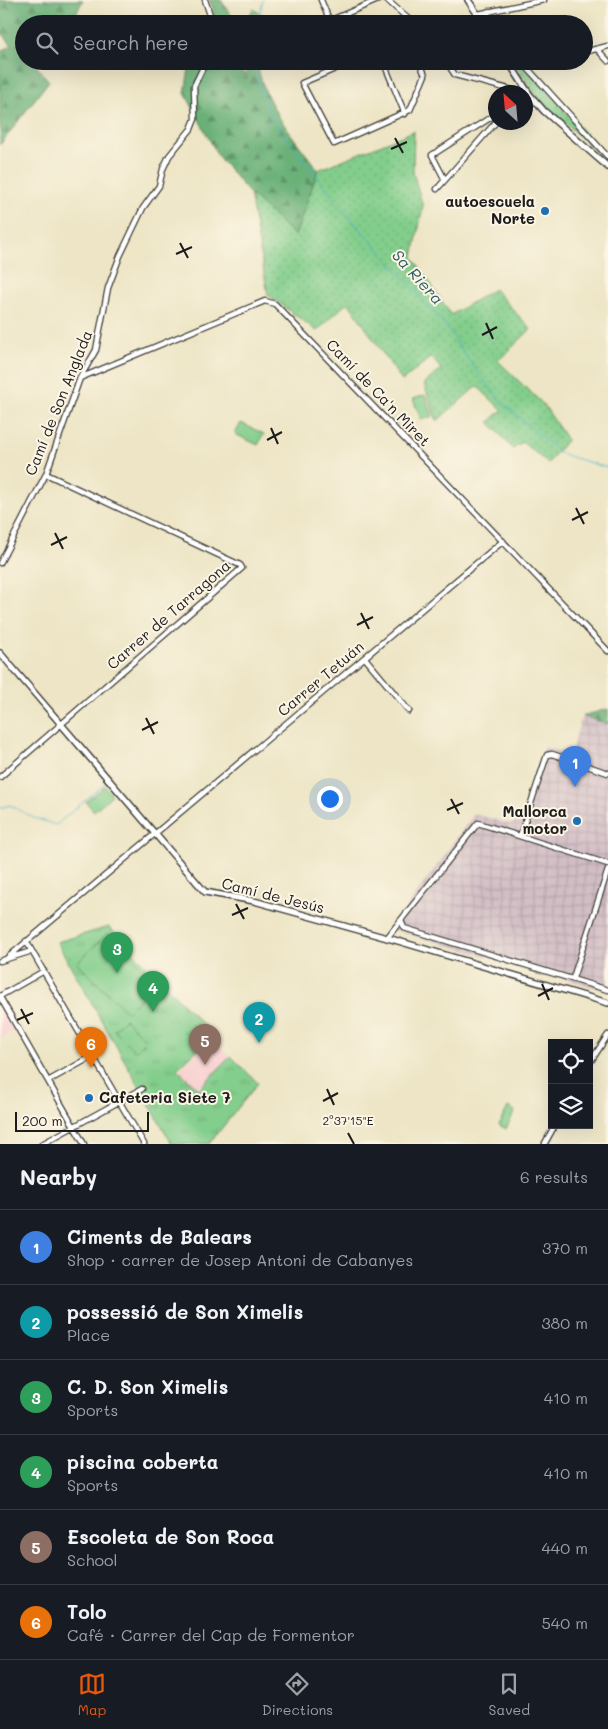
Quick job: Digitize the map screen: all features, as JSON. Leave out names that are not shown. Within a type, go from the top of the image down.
[{"type":"street","points":[[205,0],[210,15]]},
{"type":"street","points":[[321,0],[327,15]]},
{"type":"street","points":[[345,15],[378,0]]},
{"type":"street","points":[[387,0],[404,15]]},
{"type":"street","points":[[468,0],[478,14],[544,0]]},
{"type":"street","points":[[488,15],[489,11]]},
{"type":"street","points":[[593,50],[608,46]]},
{"type":"street","points":[[597,49],[608,61]]},
{"type":"street","name":"Camí de Son Anglada","points":[[0,563],[46,474],[80,378],[96,350],[108,288],[120,256],[143,208],[159,186],[163,169],[169,156],[192,129],[195,119],[194,86],[202,70]]},
{"type":"street","points":[[329,70],[302,82],[334,144],[405,114],[410,110],[425,75],[423,70]]},
{"type":"street","points":[[387,70],[405,114]]},
{"type":"street","points":[[452,70],[455,75],[497,85]]},
{"type":"street","points":[[513,70],[519,85]]},
{"type":"street","points":[[528,70],[608,157]]},
{"type":"street","points":[[533,100],[608,167]]},
{"type":"street","points":[[445,180],[432,155],[488,119]]},
{"type":"street","points":[[437,189],[489,130]]},
{"type":"street","name":"Camí de Ca'n Miret","points":[[80,378],[265,301],[275,304],[608,651]]},
{"type":"street","name":"Carrer de Tarragona","points":[[46,474],[240,565],[242,568],[61,725]]},
{"type":"street","name":"Carrer Tetuán","points":[[6,959],[503,541]]},
{"type":"street","name":"Camí de Jesús","points":[[0,653],[204,892],[254,901],[608,1003]]},
{"type":"street","points":[[364,658],[409,711]]},
{"type":"street","points":[[0,777],[61,725]]},
{"type":"street","points":[[520,836],[547,755],[608,773]]},
{"type":"street","points":[[387,938],[401,923],[478,823],[608,864]]},
{"type":"street","points":[[572,978],[608,870]]},
{"type":"street","points":[[401,923],[412,931],[608,990]]},
{"type":"street","points":[[26,941],[144,1144]]},
{"type":"street","points":[[0,961],[32,951]]},
{"type":"street","points":[[44,971],[0,997],[84,1144]]},
{"type":"street","points":[[593,1058],[608,1035]]},
{"type":"street","points":[[48,1081],[93,1056]]},
{"type":"street","points":[[42,1144],[142,1089]]},
{"type":"street","points":[[545,1143],[553,1129]]},
{"type":"shaded area","points":[[582,716],[608,724],[608,991],[391,929],[474,814],[511,824],[521,819],[544,747],[570,754]]},
{"type":"shaded area","points":[[0,1005],[15,1030],[0,1038]]},
{"type":"shaded area","points":[[211,1038],[232,1059],[199,1091],[179,1071]]},
{"type":"green space","points":[[0,0],[83,0],[76,15],[15,15],[15,70],[40,70],[49,81],[0,145],[0,51],[12,46],[0,30]]},
{"type":"green space","points":[[209,0],[221,0],[231,15],[214,15]]},
{"type":"green space","points":[[253,9],[264,15],[249,15]]},
{"type":"green space","points":[[189,70],[241,70],[246,79],[246,70],[259,70],[272,105],[280,119],[318,170],[295,236],[250,194],[218,156],[185,93]]},
{"type":"green space","points":[[518,70],[528,70],[608,159],[608,162],[538,98],[533,91],[533,85],[529,85]]},
{"type":"green space","points":[[414,131],[413,172],[423,207],[413,257],[451,315],[494,289],[531,329],[498,361],[544,405],[567,440],[548,463],[522,442],[513,449],[489,422],[502,410],[477,386],[437,421],[424,384],[441,369],[431,357],[402,381],[348,302],[317,331],[268,295],[250,194],[295,235],[318,170]]},
{"type":"green space","points":[[425,395],[433,416],[421,420],[413,399]]},
{"type":"green space","points":[[241,423],[264,434],[258,445],[235,434]]},
{"type":"green space","points":[[608,709],[608,724],[582,716]]},
{"type":"green space","points":[[105,786],[112,795],[94,811],[86,802]]},
{"type":"green space","points":[[109,927],[213,1035],[177,1069],[199,1089],[231,1056],[258,1083],[209,1144],[172,1144],[57,942]]},
{"type":"green space","points":[[108,933],[157,982],[127,1012],[77,963]]},
{"type":"green space","points":[[125,1019],[146,1040],[135,1051],[114,1030]]},
{"type":"green space","points":[[508,1107],[515,1111],[506,1129],[499,1125]]},
{"type":"waterway","name":"Sa Riera","points":[[259,15],[263,0]]},
{"type":"waterway","name":"Sa Riera","points":[[254,70],[271,118],[339,205],[444,323],[472,365],[503,403],[561,454],[608,468]]},
{"type":"waterway","points":[[0,808],[10,805],[34,818],[56,825],[106,783]]},
{"type":"place","name":"autoescuela Norte","points":[[545,211]]},
{"type":"place","name":"Ciments de Balears","points":[[575,787]]},
{"type":"place","name":"Mallorca motor","points":[[577,821]]},
{"type":"place","name":"C. D. Son Ximelis","points":[[117,973]]},
{"type":"place","name":"piscina coberta","points":[[153,1012]]},
{"type":"place","name":"possessió de Son Ximelis","points":[[259,1043]]},
{"type":"place","name":"Escoleta de Son Roca","points":[[205,1065]]},
{"type":"place","name":"Tolo","points":[[91,1068]]},
{"type":"place","name":"Cafeteria Siete 7","points":[[89,1098]]}]
